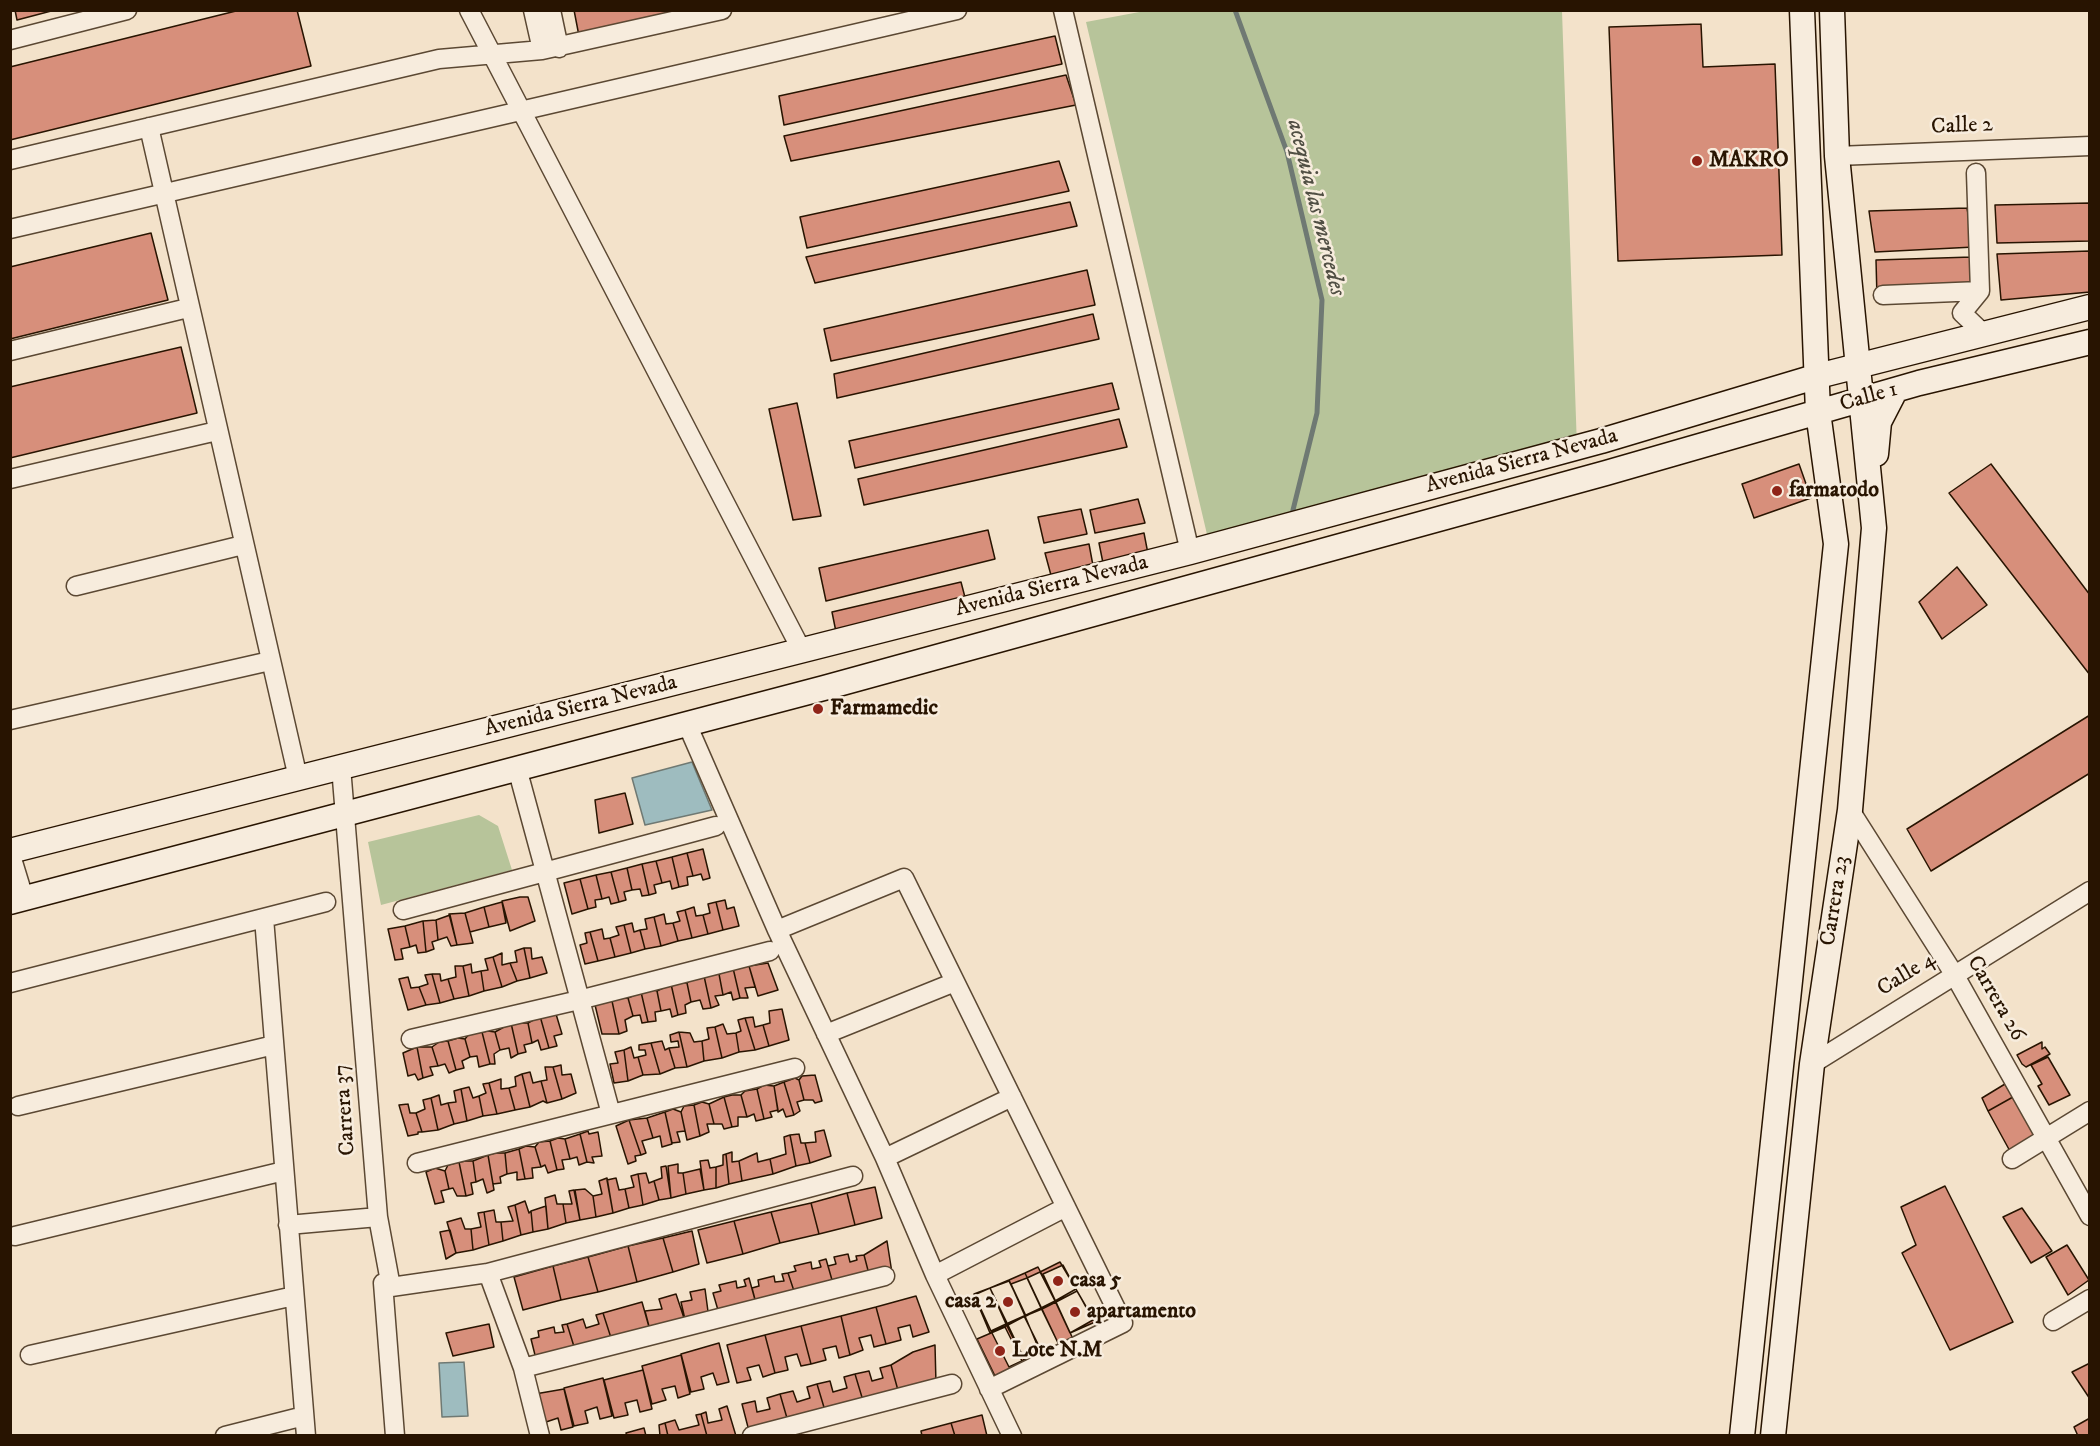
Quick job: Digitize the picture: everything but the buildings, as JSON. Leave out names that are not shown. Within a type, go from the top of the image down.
[{"type":"main road","name":"Carrera 23","points":[[1742,1436],[1836,544],[1818,412],[1802,10]]},
{"type":"main road","name":"Carrera 23","points":[[1773,1436],[1812,1064],[1850,810],[1874,528],[1856,366],[1837,156],[1832,10]]},
{"type":"main road","name":"Avenida Sierra Nevada","points":[[10,851],[1190,552],[1601,441],[1818,376],[2090,307]]},
{"type":"main road","name":"Calle 1","points":[[1818,412],[1919,383],[2090,342]]},
{"type":"main road","points":[[1874,528],[1876,436],[1884,409],[1895,391]]},
{"type":"main road","name":"Avenida Sierra Nevada","points":[[17,900],[687,724],[1526,495],[1818,412]]},
{"type":"street","points":[[10,40],[127,10]]},
{"type":"street","points":[[469,10],[519,111],[802,651]]},
{"type":"street","points":[[533,10],[550,49]]},
{"type":"street","points":[[550,49],[551,10]]},
{"type":"street","points":[[10,160],[440,59],[493,56],[550,49],[722,10]]},
{"type":"street","points":[[10,229],[957,10]]},
{"type":"street","points":[[1063,10],[1190,552]]},
{"type":"street","points":[[149,127],[188,308],[298,778]]},
{"type":"street","name":"Calle 2","points":[[1837,156],[2090,146]]},
{"type":"street","points":[[1976,173],[1980,291],[1962,313],[1984,334]]},
{"type":"street","points":[[1884,295],[1980,291]]},
{"type":"street","points":[[10,351],[188,308]]},
{"type":"street","points":[[10,479],[217,431]]},
{"type":"street","points":[[75,586],[243,545]]},
{"type":"street","points":[[10,720],[270,661]]},
{"type":"street","points":[[687,724],[777,930],[885,1158],[935,1275],[1012,1436]]},
{"type":"street","name":"Carrera 37","points":[[341,767],[347,813],[378,1217],[391,1287]]},
{"type":"street","points":[[517,768],[611,1114]]},
{"type":"street","name":"Carrera 26","points":[[1850,810],[1954,974],[2090,1216]]},
{"type":"street","points":[[404,910],[716,826]]},
{"type":"street","points":[[10,851],[17,900]]},
{"type":"street","points":[[777,930],[904,878],[1123,1323],[989,1389]]},
{"type":"street","name":"Calle 4","points":[[1812,1064],[2090,891]]},
{"type":"street","points":[[10,983],[326,902]]},
{"type":"street","points":[[264,918],[306,1436]]},
{"type":"street","points":[[411,1039],[579,1000],[770,951]]},
{"type":"street","points":[[826,1034],[955,982]]},
{"type":"street","points":[[18,1106],[274,1045]]},
{"type":"street","points":[[417,1163],[795,1068]]},
{"type":"street","points":[[885,1158],[1012,1097]]},
{"type":"street","points":[[2012,1159],[2090,1111]]},
{"type":"street","points":[[15,1236],[284,1171]]},
{"type":"street","points":[[395,1436],[383,1283],[391,1287],[488,1273],[853,1176]]},
{"type":"street","points":[[935,1275],[1066,1207]]},
{"type":"street","points":[[288,1225],[378,1217]]},
{"type":"street","points":[[488,1273],[523,1368],[540,1436]]},
{"type":"street","points":[[523,1368],[885,1276]]},
{"type":"street","points":[[30,1355],[294,1296]]},
{"type":"street","points":[[2053,1321],[2090,1299]]},
{"type":"street","points":[[752,1436],[952,1384]]},
{"type":"street","points":[[225,1436],[304,1416]]},
{"type":"green space","points":[[1150,10],[1562,11],[1577,448],[1210,547],[1086,22]]},
{"type":"green space","points":[[479,815],[498,826],[512,870],[381,905],[368,842]]},
{"type":"water","points":[[692,762],[712,810],[645,825],[632,778]]},
{"type":"water","points":[[464,1362],[468,1416],[442,1417],[439,1363]]},
{"type":"waterway","name":"acequia las mercedes","points":[[1235,10],[1287,152],[1322,300],[1317,413],[1291,518]]},
{"type":"place","name":"MAKRO","points":[[1697,161]]},
{"type":"place","name":"farmatodo","points":[[1777,491]]},
{"type":"place","name":"Farmamedic","points":[[818,709]]},
{"type":"place","name":"casa 5","points":[[1058,1281]]},
{"type":"place","name":"casa 2","points":[[1008,1302]]},
{"type":"place","name":"apartamento","points":[[1075,1312]]},
{"type":"place","name":"Lote N.M","points":[[1000,1351]]}]
